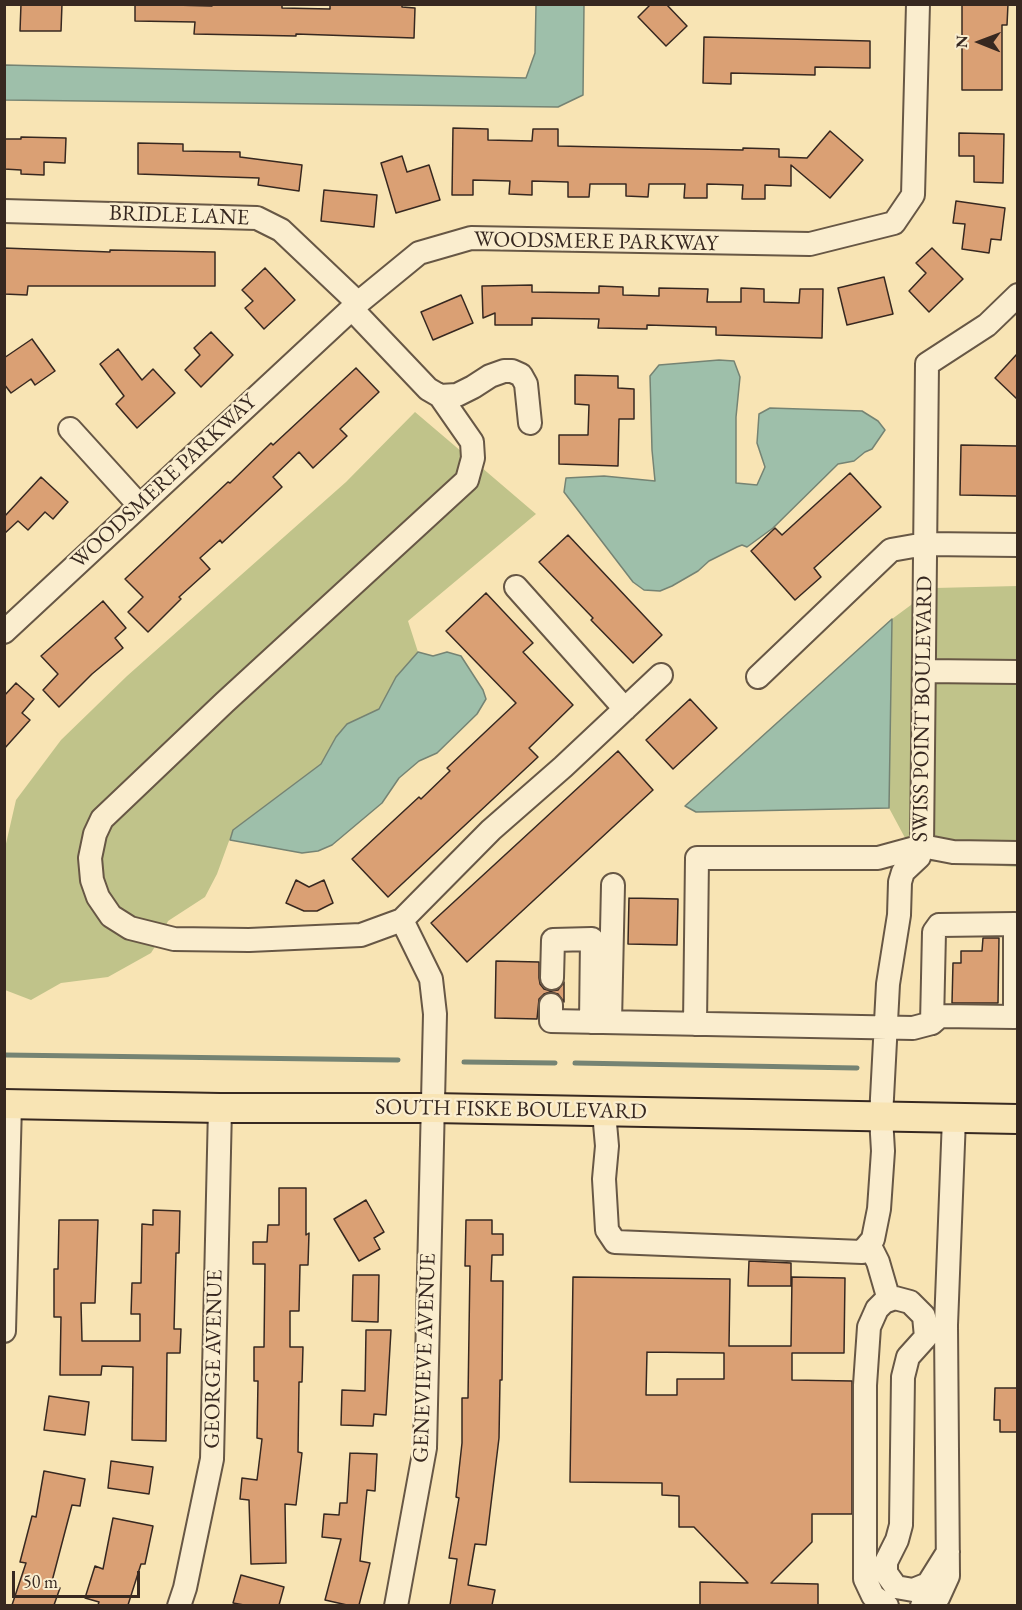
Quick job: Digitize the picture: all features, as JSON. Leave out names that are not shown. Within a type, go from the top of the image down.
[{"type":"main road","name":"SOUTH FISKE BOULEVARD","points":[[7,1104],[220,1108],[432,1108],[1017,1119]]},
{"type":"street","name":"WOODSMERE PARKWAY","points":[[4,632],[355,306],[419,253],[471,238],[810,244],[894,223],[913,195],[918,4]]},
{"type":"street","name":"BRIDLE LANE","points":[[4,211],[257,218],[281,230],[355,306],[428,389],[440,396],[471,442],[473,458],[467,480],[225,702],[102,819],[95,834],[90,858],[95,889],[111,916],[130,928],[148,934],[174,939],[249,940],[361,935],[402,920]]},
{"type":"street","name":"SWISS POINT BOULEVARD","points":[[869,1244],[873,1239],[879,1209],[888,984],[898,915],[900,882],[903,872],[919,856],[922,846],[927,364],[987,325],[1017,295]]},
{"type":"street","points":[[440,396],[457,395],[490,376],[512,371],[521,375],[526,384],[530,423]]},
{"type":"street","points":[[70,429],[139,505]]},
{"type":"street","points":[[758,677],[891,550],[925,544],[1017,545]]},
{"type":"street","points":[[516,587],[625,709]]},
{"type":"street","points":[[925,671],[1017,672]]},
{"type":"street","points":[[402,920],[491,830],[563,767],[661,675]]},
{"type":"street","points":[[695,1024],[697,858],[878,858],[922,846],[952,852],[1017,852]]},
{"type":"street","points":[[600,1022],[613,885]]},
{"type":"street","name":"GENEVIEVE AVENUE","points":[[396,1605],[425,1448],[435,1014],[431,979],[402,920]]},
{"type":"street","points":[[551,1005],[551,1021],[913,1028],[932,1023],[940,1016],[1015,1017],[1016,924],[939,925],[934,932],[932,1023]]},
{"type":"street","points":[[552,978],[553,940],[592,939],[600,1022]]},
{"type":"street","points":[[4,1331],[7,1104]]},
{"type":"street","name":"GEORGE AVENUE","points":[[179,1605],[185,1588],[212,1459],[220,1108]]},
{"type":"street","points":[[604,1112],[607,1146],[604,1179],[607,1230],[615,1242],[862,1252],[869,1244],[878,1262],[889,1300]]},
{"type":"street","points":[[922,1605],[938,1598],[948,1576],[946,1325],[954,1118]]},
{"type":"street","points":[[887,1605],[873,1596],[865,1579],[866,1385],[869,1327],[877,1309],[884,1302],[895,1298],[910,1302],[924,1316],[926,1337],[908,1357],[903,1377],[901,1525],[897,1540],[886,1562],[886,1573],[896,1587],[913,1590],[928,1584],[948,1552]]},
{"type":"green space","points":[[415,412],[462,452],[463,457],[458,475],[95,813],[82,881],[156,945],[151,953],[108,977],[61,983],[31,1000],[5,990],[5,848],[16,800],[61,740],[127,676],[346,482]]},
{"type":"green space","points":[[481,467],[536,514],[408,621],[418,652],[396,677],[379,709],[347,724],[336,737],[321,764],[233,830],[217,874],[205,897],[168,921],[165,928],[151,926],[118,910],[102,879],[100,858],[110,824]]},
{"type":"green space","points":[[1017,586],[1017,867],[927,861],[935,588]]},
{"type":"green space","points":[[915,602],[911,849],[889,808],[892,619]]},
{"type":"shaded area","points":[[536,5],[584,5],[583,95],[558,107],[5,100],[5,65],[526,78],[535,53]]},
{"type":"shaded area","points":[[734,361],[740,377],[736,417],[736,483],[757,485],[765,467],[757,443],[759,414],[770,408],[862,411],[878,421],[885,430],[872,449],[854,461],[838,464],[773,528],[747,547],[742,545],[709,561],[698,571],[672,586],[660,591],[644,590],[633,582],[564,492],[566,478],[604,476],[655,481],[650,376],[659,365]]},
{"type":"shaded area","points":[[892,619],[889,808],[696,812],[685,806]]},
{"type":"shaded area","points":[[418,652],[433,656],[447,652],[461,656],[483,690],[486,699],[477,714],[437,753],[419,761],[399,778],[382,803],[332,845],[318,851],[302,853],[230,840],[233,830],[321,764],[336,737],[347,724],[379,709],[396,677]]},
{"type":"building","points":[[21,4],[62,4],[61,31],[20,31]]},
{"type":"building","points":[[135,4],[212,6],[212,4],[282,4],[282,8],[330,9],[330,4],[402,4],[402,7],[415,8],[414,38],[296,34],[296,36],[194,34],[195,22],[135,21]]},
{"type":"building","points":[[651,4],[666,4],[687,26],[666,46],[638,17]]},
{"type":"building","points":[[962,4],[1008,4],[1007,25],[1002,25],[1002,90],[962,90]]},
{"type":"building","points":[[704,37],[870,41],[870,68],[815,67],[815,75],[731,73],[731,84],[703,83]]},
{"type":"building","points":[[453,128],[488,129],[488,140],[532,141],[533,129],[558,129],[558,146],[779,149],[779,157],[807,158],[830,131],[863,160],[830,198],[791,165],[791,186],[765,185],[765,199],[742,199],[743,185],[707,184],[707,198],[684,198],[685,184],[649,184],[648,197],[626,196],[626,184],[590,184],[589,197],[568,197],[568,182],[532,181],[532,195],[509,194],[510,181],[473,180],[473,195],[452,195]]},
{"type":"building","points":[[959,133],[1004,134],[1003,183],[974,182],[974,156],[959,156]]},
{"type":"building","points":[[21,137],[66,138],[65,163],[44,162],[44,175],[21,174],[21,170],[4,169],[4,139],[21,139]]},
{"type":"building","points":[[138,143],[183,144],[183,151],[240,152],[240,157],[302,165],[299,191],[258,185],[259,178],[138,174]]},
{"type":"building","points":[[402,156],[407,172],[429,165],[440,200],[396,213],[381,163]]},
{"type":"building","points":[[324,190],[377,195],[374,227],[321,221]]},
{"type":"building","points":[[956,201],[1005,208],[1001,240],[991,239],[989,253],[962,249],[965,224],[953,223]]},
{"type":"building","points":[[4,248],[110,252],[110,250],[215,252],[215,286],[28,286],[27,295],[4,294]]},
{"type":"building","points":[[932,248],[963,279],[929,312],[909,291],[926,273],[916,263]]},
{"type":"building","points":[[265,268],[295,300],[264,329],[245,308],[253,301],[242,290]]},
{"type":"building","points":[[884,277],[893,314],[847,325],[838,288]]},
{"type":"building","points":[[532,285],[532,292],[599,293],[599,286],[623,287],[623,295],[659,296],[659,288],[708,289],[707,302],[741,302],[741,288],[764,289],[764,302],[799,303],[800,289],[823,289],[822,338],[716,335],[716,327],[647,325],[647,329],[598,328],[599,319],[532,318],[532,325],[495,325],[495,313],[483,318],[482,286]]},
{"type":"building","points":[[461,295],[473,323],[433,340],[421,312]]},
{"type":"building","points":[[211,332],[233,355],[201,387],[185,370],[200,355],[194,348]]},
{"type":"building","points":[[32,339],[55,371],[35,385],[31,379],[11,393],[4,384],[4,358]]},
{"type":"building","points":[[118,349],[142,380],[153,369],[175,393],[137,428],[116,404],[124,396],[100,364]]},
{"type":"building","points":[[1017,354],[1017,399],[995,378]]},
{"type":"building","points":[[356,368],[379,392],[340,429],[347,436],[313,468],[299,452],[273,477],[282,487],[222,543],[220,540],[200,558],[210,569],[179,597],[181,599],[148,632],[128,612],[143,597],[125,579],[228,482],[230,483],[271,443],[273,445]]},
{"type":"building","points":[[575,375],[618,376],[618,388],[634,389],[634,419],[619,419],[618,466],[559,464],[559,435],[588,435],[589,405],[575,404]]},
{"type":"building","points":[[961,445],[1017,446],[1017,496],[960,495]]},
{"type":"building","points":[[850,473],[881,507],[814,568],[821,577],[795,600],[751,551],[775,528],[782,535]]},
{"type":"building","points":[[41,477],[68,502],[53,519],[45,512],[28,530],[18,521],[4,534],[4,517]]},
{"type":"building","points":[[568,535],[662,635],[633,663],[539,562]]},
{"type":"building","points":[[486,593],[533,643],[523,652],[573,705],[529,748],[538,757],[388,897],[352,859],[419,797],[421,799],[450,771],[447,768],[516,703],[446,631]]},
{"type":"building","points":[[103,601],[126,628],[115,638],[123,648],[92,674],[59,707],[43,690],[58,674],[41,656]]},
{"type":"building","points":[[16,683],[34,699],[22,713],[30,720],[4,749],[4,696]]},
{"type":"building","points":[[690,699],[717,728],[673,769],[646,740]]},
{"type":"building","points":[[618,751],[653,790],[467,962],[431,923]]},
{"type":"building","points":[[296,880],[309,887],[324,880],[333,903],[317,911],[304,911],[286,903]]},
{"type":"building","points":[[629,898],[678,899],[677,945],[628,944]]},
{"type":"building","points":[[983,938],[999,938],[998,1003],[952,1003],[953,963],[961,963],[961,951],[982,951]]},
{"type":"building","points":[[496,961],[539,962],[540,984],[544,989],[551,991],[558,990],[564,982],[564,1002],[558,994],[550,992],[539,999],[537,1019],[495,1018]]},
{"type":"building","points":[[279,1188],[306,1188],[306,1235],[309,1233],[308,1265],[300,1265],[299,1311],[290,1311],[290,1347],[303,1347],[302,1382],[299,1382],[298,1452],[302,1453],[296,1505],[285,1504],[286,1563],[251,1564],[249,1500],[240,1499],[242,1478],[257,1480],[262,1439],[257,1438],[258,1381],[254,1381],[254,1347],[264,1347],[265,1264],[253,1264],[253,1242],[267,1242],[268,1225],[279,1225]]},
{"type":"building","points":[[366,1200],[384,1232],[374,1238],[380,1249],[359,1261],[334,1219]]},
{"type":"building","points":[[153,1210],[180,1211],[179,1253],[176,1253],[174,1329],[181,1329],[180,1353],[167,1353],[166,1441],[132,1440],[133,1367],[102,1366],[101,1375],[60,1375],[61,1317],[54,1317],[54,1269],[58,1269],[59,1220],[98,1220],[95,1303],[81,1303],[82,1341],[140,1341],[140,1314],[131,1314],[132,1283],[141,1283],[142,1224],[153,1225]]},
{"type":"building","points":[[466,1220],[492,1220],[492,1234],[503,1234],[503,1255],[492,1255],[491,1281],[503,1281],[499,1438],[486,1545],[475,1544],[468,1585],[495,1590],[492,1605],[450,1605],[457,1559],[449,1558],[459,1498],[456,1497],[462,1443],[462,1398],[468,1398],[470,1266],[465,1266]]},
{"type":"building","points":[[749,1261],[791,1263],[791,1286],[748,1286]]},
{"type":"building","points":[[353,1275],[379,1275],[378,1322],[352,1321]]},
{"type":"building","points":[[573,1277],[730,1279],[729,1346],[791,1346],[792,1277],[845,1278],[844,1353],[792,1353],[792,1380],[852,1381],[852,1514],[812,1514],[812,1542],[771,1583],[818,1584],[818,1605],[700,1605],[700,1582],[748,1583],[694,1527],[679,1527],[679,1496],[662,1495],[662,1483],[570,1482]],"holes":[[[647,1352],[724,1353],[724,1379],[677,1379],[677,1395],[646,1395]]]},
{"type":"building","points":[[366,1330],[391,1330],[386,1415],[374,1414],[373,1426],[341,1425],[342,1390],[365,1391]]},
{"type":"building","points":[[995,1388],[1017,1388],[1017,1432],[1000,1432],[1000,1420],[994,1420]]},
{"type":"building","points":[[49,1396],[89,1402],[85,1435],[44,1430]]},
{"type":"building","points":[[350,1453],[377,1454],[375,1491],[367,1490],[360,1561],[370,1563],[359,1605],[325,1600],[341,1539],[322,1537],[324,1514],[339,1515],[340,1503],[347,1503]]},
{"type":"building","points":[[111,1461],[153,1467],[149,1494],[108,1488]]},
{"type":"building","points":[[44,1471],[85,1479],[80,1506],[72,1505],[51,1585],[60,1588],[54,1605],[12,1605],[26,1563],[20,1562],[32,1516],[36,1517]]},
{"type":"building","points":[[113,1518],[153,1526],[145,1564],[141,1564],[128,1605],[98,1605],[99,1602],[85,1598],[95,1566],[103,1569]]},
{"type":"building","points":[[241,1575],[284,1587],[279,1605],[233,1603]]},
{"type":"waterway","points":[[4,1055],[398,1060]]},
{"type":"waterway","points":[[464,1062],[555,1063]]},
{"type":"waterway","points":[[575,1063],[857,1068]]}]
